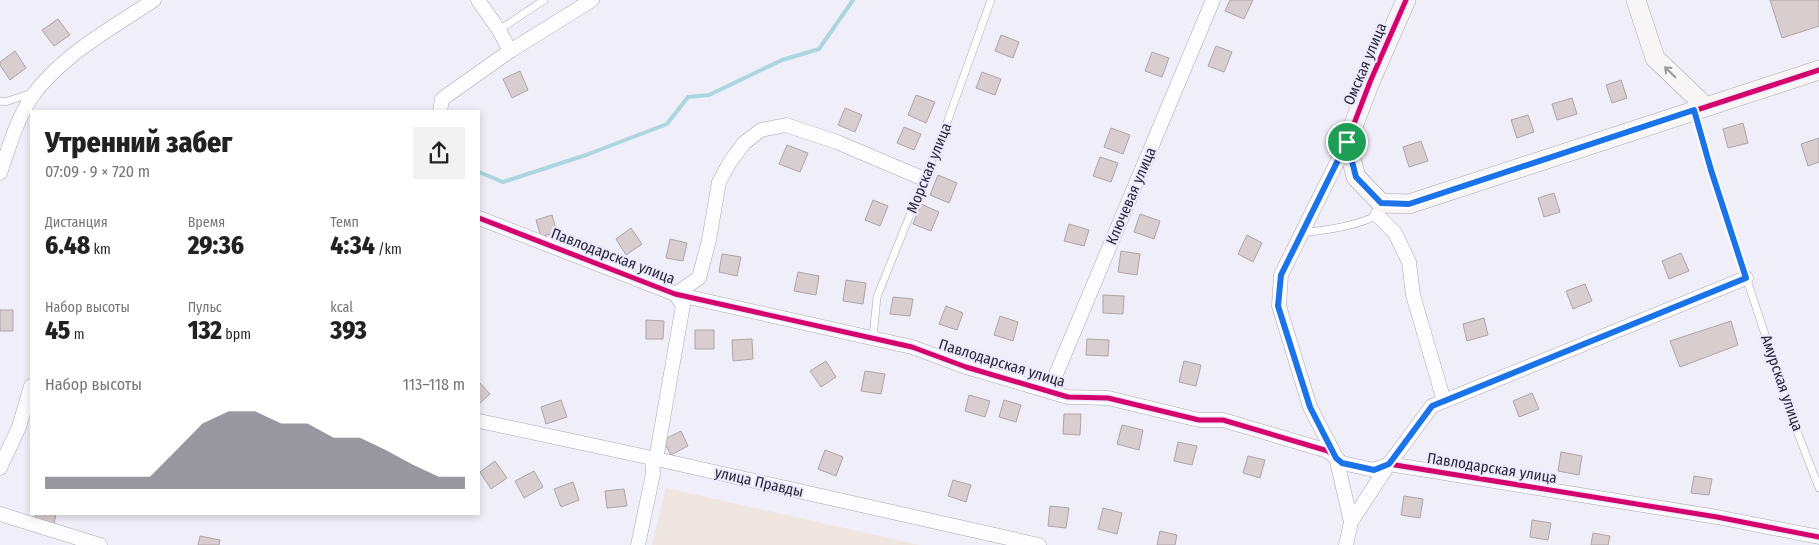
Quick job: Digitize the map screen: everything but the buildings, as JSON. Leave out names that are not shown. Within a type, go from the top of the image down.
[{"type":"street","points":[[0,173],[15,130],[32,98],[64,61],[154,0]]},
{"type":"street","points":[[478,0],[499,30],[510,51]]},
{"type":"street","points":[[440,110],[442,99],[510,51],[592,0]]},
{"type":"street","name":"Ключевая улица","points":[[1050,392],[1213,0]]},
{"type":"street","name":"Омская улица","points":[[1351,522],[1336,458],[1310,407],[1278,306],[1281,275],[1347,142],[1370,82],[1406,0]]},
{"type":"street","points":[[1636,0],[1655,58],[1700,108]]},
{"type":"street","points":[[1347,142],[1356,177],[1381,203],[1409,204],[1819,70]]},
{"type":"street","points":[[638,545],[653,474],[654,459],[683,305],[675,294],[699,278],[709,240],[719,182],[730,162],[744,143],[761,130],[786,125],[837,142],[924,179]]},
{"type":"street","points":[[1377,215],[1395,233],[1409,262],[1413,295],[1444,401]]},
{"type":"street","name":"Павлодарская улица","points":[[480,218],[675,294],[912,347],[966,367],[1050,392],[1068,396],[1108,398],[1199,420],[1223,420],[1328,451],[1342,463],[1374,470],[1389,464],[1717,517],[1819,537]]},
{"type":"street","points":[[1346,545],[1351,522],[1389,464],[1432,406],[1746,278]]},
{"type":"street","points":[[0,468],[19,427],[30,389]]},
{"type":"street","name":"улица Правды","points":[[480,421],[1039,545]]},
{"type":"street","points":[[0,514],[100,545]]},
{"type":"lane","points":[[499,30],[544,0]]},
{"type":"lane","name":"Морская улица","points":[[873,338],[877,297],[948,120],[991,0]]},
{"type":"lane","points":[[0,101],[5,102],[38,91]]},
{"type":"lane","name":"Амурская улица","points":[[1700,108],[1711,170],[1795,426],[1819,488]]},
{"type":"lane","points":[[1302,233],[1370,219],[1395,204]]},
{"type":"shaded area","points":[[666,488],[920,545],[652,545]]},
{"type":"waterway","points":[[480,172],[503,182],[586,155],[667,124],[688,97],[709,95],[782,60],[819,49],[853,0]]},
{"type":"cycle path","points":[[1406,0],[1370,82],[1347,142],[1356,177],[1381,203],[1409,204],[1819,70]]},
{"type":"cycle path","points":[[480,218],[675,294],[912,347],[966,367],[1068,397],[1108,398],[1199,420],[1223,420],[1328,451],[1342,463],[1374,470],[1389,464],[1717,517],[1819,537]]},
{"type":"route","points":[[1694,110],[1711,170],[1746,278],[1432,406],[1389,464],[1374,470],[1342,463],[1336,458],[1310,407],[1278,306],[1281,275],[1347,142],[1356,177],[1381,203],[1409,204],[1694,110]]}]
